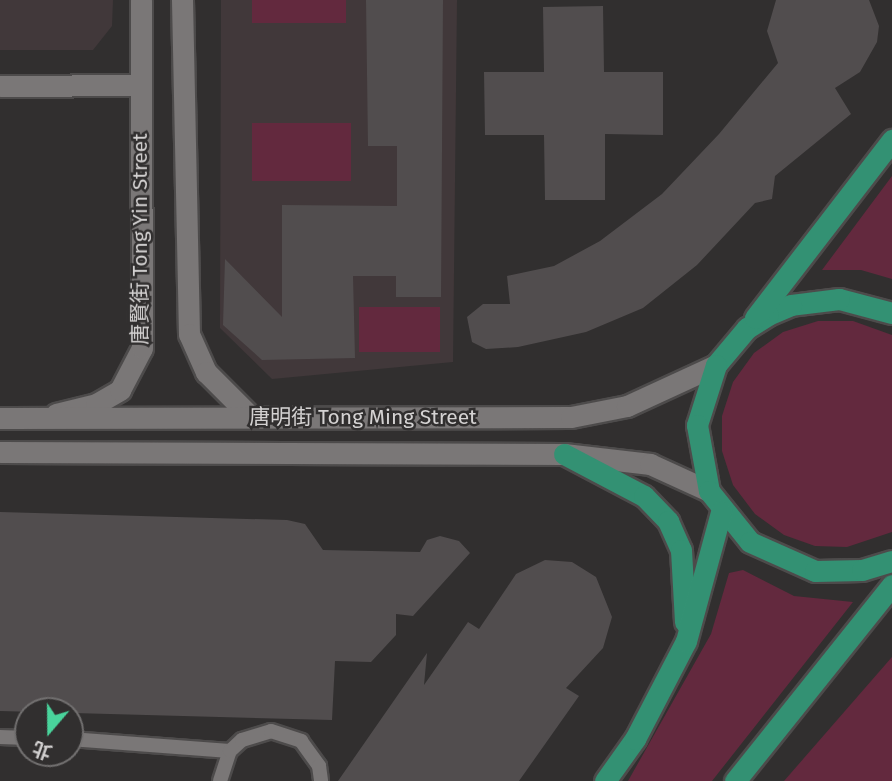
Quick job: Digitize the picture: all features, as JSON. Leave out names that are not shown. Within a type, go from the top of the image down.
[{"type":"main road","name":"唐賢街 Tong Yin Street","points":[[44,418],[96,404],[120,390],[142,348],[141,0]]},
{"type":"main road","name":"唐賢街 Tong Yin Street","points":[[182,0],[189,334],[206,372],[251,417]]},
{"type":"main road","points":[[0,86],[141,85]]},
{"type":"main road","points":[[892,141],[716,365],[697,425],[709,491],[721,512],[750,542],[791,564],[838,573],[892,561]]},
{"type":"main road","points":[[747,328],[790,305],[815,300],[864,302],[892,313]]},
{"type":"main road","name":"唐明街 Tong Ming Street","points":[[0,418],[571,417],[627,406],[716,365]]},
{"type":"main road","name":"唐明街 Tong Ming Street","points":[[0,452],[564,454],[650,464],[709,491]]},
{"type":"main road","points":[[564,454],[644,496],[668,521],[681,550],[686,641]]},
{"type":"main road","points":[[605,781],[635,740],[686,641],[721,512]]},
{"type":"main road","points":[[735,781],[892,585]]},
{"type":"lane","points":[[220,781],[230,751],[256,733],[287,734],[312,752],[321,781]]},
{"type":"lane","points":[[84,740],[230,751]]},
{"type":"shaded area","points":[[0,0],[113,0],[112,26],[93,50],[0,50]]},
{"type":"shaded area","points":[[221,0],[457,0],[453,362],[272,379],[220,328]]},
{"type":"shaded area","points":[[252,0],[346,0],[346,23],[252,23]]},
{"type":"shaded area","points":[[252,123],[351,123],[351,181],[252,181]]},
{"type":"shaded area","points":[[892,176],[892,279],[861,270],[822,270]]},
{"type":"shaded area","points":[[359,307],[440,307],[440,352],[359,352]]},
{"type":"shaded area","points":[[818,321],[853,321],[892,335],[892,532],[847,547],[815,546],[784,535],[755,514],[733,485],[722,451],[722,416],[733,382],[754,353],[783,332]]},
{"type":"shaded area","points":[[743,570],[794,596],[853,602],[712,781],[628,781],[711,634],[729,573]]},
{"type":"shaded area","points":[[892,657],[892,781],[784,781]]},
{"type":"building","points":[[366,0],[443,0],[441,297],[396,297],[396,276],[353,276],[355,358],[262,360],[223,325],[225,259],[282,317],[282,205],[397,206],[397,146],[368,146]]},
{"type":"building","points":[[776,0],[869,0],[879,26],[877,42],[860,72],[835,88],[851,114],[775,176],[772,199],[755,203],[697,265],[643,308],[586,332],[518,347],[486,349],[472,342],[467,317],[483,304],[510,304],[507,276],[554,266],[600,241],[662,194],[719,134],[778,63],[767,31]]},
{"type":"building","points":[[603,6],[604,72],[663,72],[663,135],[605,134],[605,200],[545,200],[544,135],[485,135],[484,72],[544,72],[543,7]]},
{"type":"building","points":[[0,512],[287,520],[305,524],[323,550],[420,552],[427,540],[440,536],[459,541],[470,553],[413,616],[396,614],[396,635],[371,662],[335,661],[332,720],[84,713],[84,697],[14,697],[14,711],[0,711]]},
{"type":"building","points":[[545,560],[572,562],[596,577],[612,617],[603,648],[566,688],[579,696],[519,781],[338,781],[427,653],[424,685],[468,622],[479,629],[516,574]]}]
